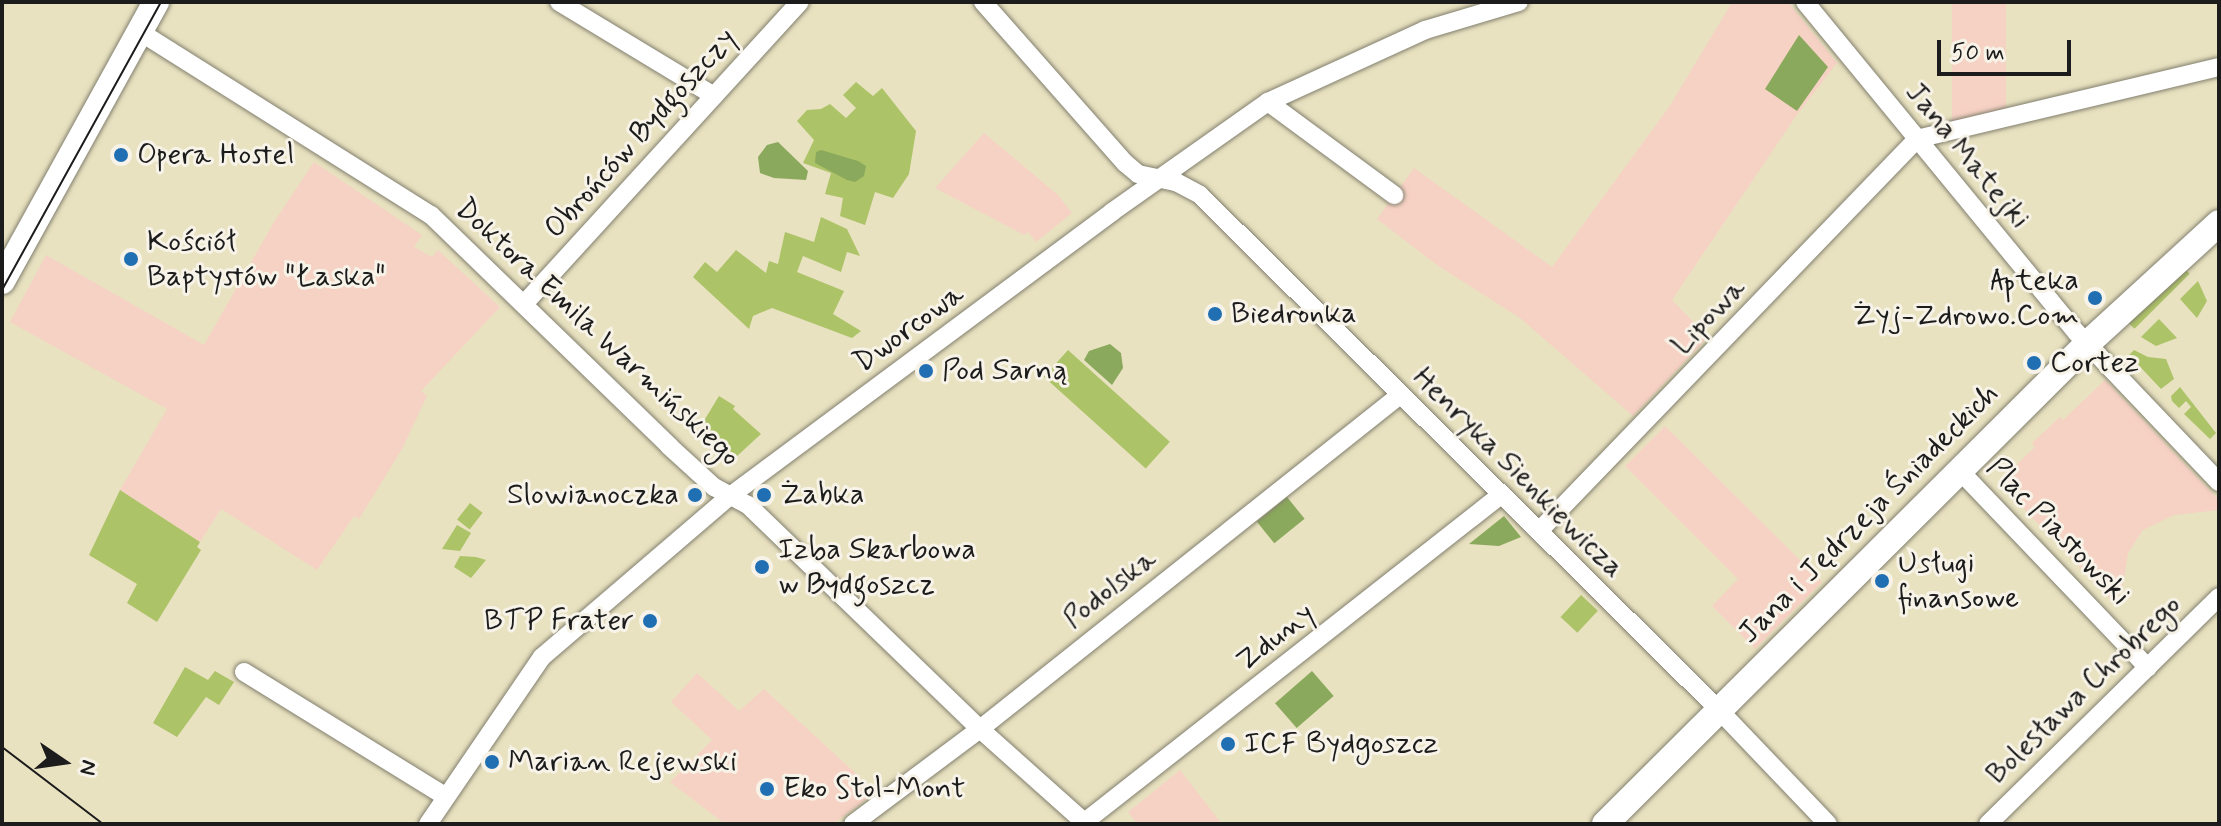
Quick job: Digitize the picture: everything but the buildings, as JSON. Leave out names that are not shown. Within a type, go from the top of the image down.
[{"type":"street","points":[[2,281],[156,2]]},
{"type":"street","points":[[559,2],[714,96]]},
{"type":"street","name":"Obrońców Bydgoszczy","points":[[524,304],[800,2]]},
{"type":"street","name":"Henryka Sienkiewicza","points":[[983,2],[1125,163],[1138,174],[1176,182],[1200,195],[1718,709],[1828,824]]},
{"type":"street","name":"Dworcowa","points":[[428,824],[542,657],[730,496],[1158,179],[1268,102],[1425,30],[1519,2]]},
{"type":"street","name":"Jana Matejki","points":[[1805,2],[2087,344],[2219,482]]},
{"type":"street","name":"Doktora Emila Warmińskiego","points":[[140,32],[401,193],[445,227],[669,446],[714,487],[748,505],[980,729],[1083,823]]},
{"type":"street","points":[[1917,139],[2219,67]]},
{"type":"street","points":[[1268,102],[1394,195]]},
{"type":"street","name":"Lipowa","points":[[1539,531],[1917,139]]},
{"type":"street","name":"Jana i Jędrzeja Śniadeckich","points":[[1605,824],[2087,344],[2219,223]]},
{"type":"street","name":"Podolska","points":[[853,824],[980,729],[1400,395]]},
{"type":"street","name":"Plac Piastowski","points":[[1960,471],[2148,668]]},
{"type":"street","name":"Zduny","points":[[1083,823],[1502,494]]},
{"type":"street","name":"Bolesława Chrobrego","points":[[1988,824],[2219,597]]},
{"type":"street","points":[[244,672],[445,796]]},
{"type":"shaded area","points":[[1788,2],[1837,63],[1796,116],[1672,300],[1708,337],[1633,416],[1520,318],[1437,265],[1377,219],[1414,168],[1552,267],[1669,107],[1731,4]]},
{"type":"shaded area","points":[[1952,2],[2006,2],[2006,122],[1952,122]]},
{"type":"shaded area","points":[[984,133],[1058,195],[1072,213],[1036,242],[1028,232],[1024,235],[935,188]]},
{"type":"shaded area","points":[[314,162],[422,235],[414,247],[432,257],[438,250],[500,307],[421,391],[427,396],[402,449],[359,519],[354,516],[317,570],[221,509],[200,542],[120,490],[167,409],[10,322],[46,255],[204,345],[274,222]]},
{"type":"shaded area","points":[[2105,380],[2219,500],[2219,510],[2174,515],[2143,530],[2128,553],[2122,591],[2113,602],[1998,482],[2035,447],[2032,443],[2060,417],[2063,420]]},
{"type":"shaded area","points":[[1665,426],[1822,582],[1755,649],[1712,606],[1738,579],[1625,466]]},
{"type":"shaded area","points":[[697,673],[739,711],[764,689],[876,792],[833,824],[725,824],[670,782],[712,740],[671,702]]},
{"type":"shaded area","points":[[1180,770],[1222,824],[1137,824],[1128,812]]},
{"type":"green space","points":[[1799,35],[1828,67],[1797,111],[1765,89]]},
{"type":"green space","points":[[856,82],[873,96],[882,88],[916,131],[909,174],[893,198],[875,192],[865,225],[840,216],[843,198],[825,194],[831,173],[803,163],[814,140],[797,121],[807,110],[821,109],[830,104],[846,118],[856,108],[843,95]]},
{"type":"green space","points":[[778,142],[808,171],[806,180],[774,178],[760,173],[758,157],[767,145]]},
{"type":"green space","points":[[821,150],[858,161],[866,166],[864,176],[855,182],[847,180],[815,163],[816,152]]},
{"type":"green space","points":[[821,217],[847,229],[860,256],[847,252],[841,272],[803,256],[797,272],[844,291],[833,314],[861,331],[852,338],[772,308],[753,316],[749,329],[693,277],[705,262],[717,272],[736,250],[766,273],[769,261],[778,264],[785,232],[814,242]]},
{"type":"green space","points":[[2184,268],[2190,274],[2135,329],[2129,323]]},
{"type":"green space","points":[[2198,281],[2207,301],[2197,318],[2180,299]]},
{"type":"green space","points":[[2159,319],[2177,338],[2156,346],[2141,337]]},
{"type":"green space","points":[[1110,344],[1121,353],[1123,368],[1112,385],[1084,360],[1089,351]]},
{"type":"green space","points":[[1068,350],[1170,442],[1146,468],[1044,377]]},
{"type":"green space","points":[[2134,350],[2148,357],[2166,359],[2174,379],[2161,389],[2129,355]]},
{"type":"green space","points":[[2180,387],[2216,433],[2210,439],[2184,414],[2191,407],[2186,401],[2179,408],[2172,401],[2171,396]]},
{"type":"green space","points":[[719,396],[735,406],[733,409],[761,434],[736,457],[702,424]]},
{"type":"green space","points":[[120,490],[200,542],[197,547],[201,550],[157,622],[127,603],[137,584],[89,555]]},
{"type":"green space","points":[[1287,497],[1305,519],[1274,543],[1257,522]]},
{"type":"green space","points":[[470,503],[483,513],[470,529],[457,520]]},
{"type":"green space","points":[[1504,516],[1521,537],[1499,546],[1469,544]]},
{"type":"green space","points":[[457,525],[471,533],[460,551],[442,549]]},
{"type":"green space","points":[[460,556],[486,560],[471,578],[454,567]]},
{"type":"green space","points":[[1581,595],[1598,611],[1577,633],[1561,617]]},
{"type":"green space","points":[[185,667],[208,680],[215,671],[234,682],[219,705],[206,697],[177,737],[153,723]]},
{"type":"green space","points":[[1312,671],[1334,696],[1297,728],[1275,703]]},
{"type":"tram line","points":[[2,290],[161,2]]},
{"type":"tram line","points":[[2,747],[103,824]]},
{"type":"place","name":"Opera Hostel","points":[[121,155]]},
{"type":"place","name":"Kościół Baptystów \"Łaska\"","points":[[131,259]]},
{"type":"place","name":"Apteka Żyj-Zdrowo.Com","points":[[2095,298]]},
{"type":"place","name":"Biedronka","points":[[1215,314]]},
{"type":"place","name":"Cortez","points":[[2034,363]]},
{"type":"place","name":"Pod Sarną","points":[[926,371]]},
{"type":"place","name":"Slowianoczka","points":[[695,495]]},
{"type":"place","name":"Żabka","points":[[764,495]]},
{"type":"place","name":"Izba Skarbowa w Bydgoszcz","points":[[762,567]]},
{"type":"place","name":"Usługi finansowe","points":[[1882,581]]},
{"type":"place","name":"BTP Frater","points":[[650,621]]},
{"type":"place","name":"ICF Bydgoszcz","points":[[1228,744]]},
{"type":"place","name":"Marian Rejewski","points":[[492,762]]},
{"type":"place","name":"Eko Stol-Mont","points":[[767,789]]}]
